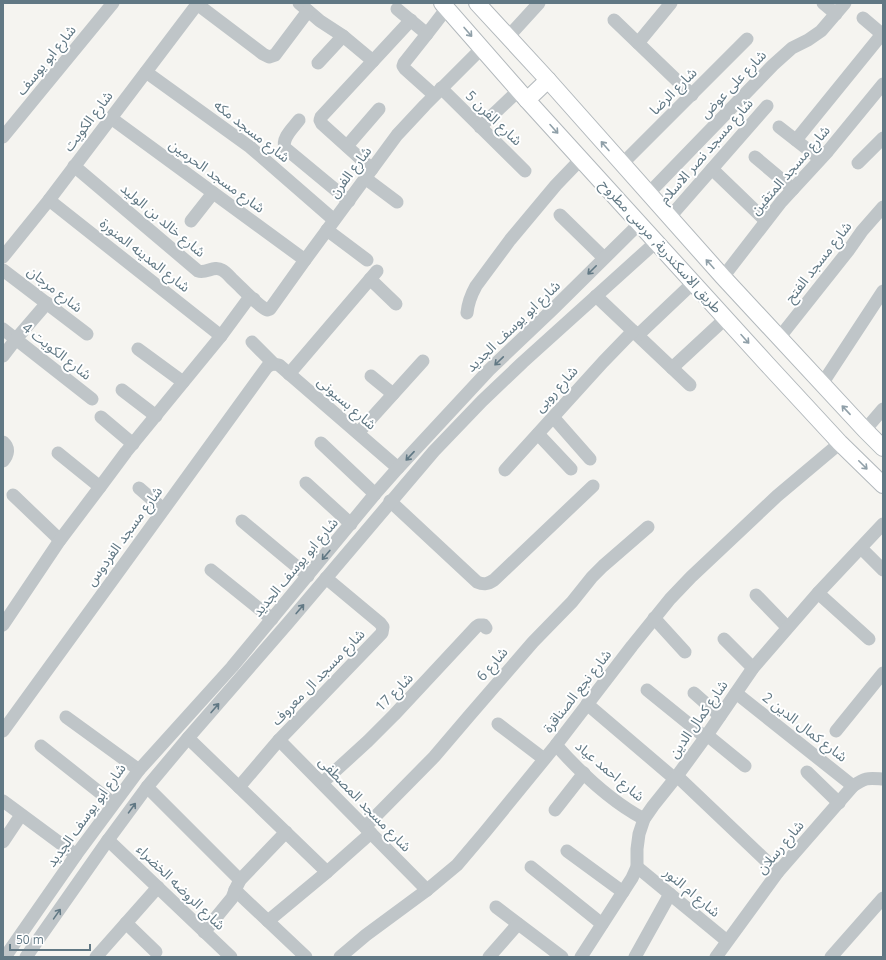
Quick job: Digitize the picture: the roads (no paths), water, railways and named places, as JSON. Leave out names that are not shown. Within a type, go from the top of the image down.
[{"type":"main road","name":"طريق الاسكندرية, مرسى مطروح","points":[[477,3],[548,80],[669,218],[818,380],[883,448]]},
{"type":"main road","name":"طريق الاسكندرية, مرسى مطروح","points":[[444,6],[794,393],[840,443],[883,485]]},
{"type":"main road","points":[[523,95],[548,80]]},
{"type":"main road","points":[[794,393],[818,380]]},
{"type":"street","name":"شارع ابو يوسف","points":[[3,137],[113,3]]},
{"type":"street","points":[[197,3],[263,54],[269,57],[275,56],[303,7],[320,21],[343,36],[373,61]]},
{"type":"street","name":"شارع الكويت","points":[[3,257],[49,200],[197,3]]},
{"type":"street","points":[[508,37],[539,3]]},
{"type":"street","points":[[638,43],[672,3]]},
{"type":"street","points":[[823,3],[836,14]]},
{"type":"street","name":"شارع على عوض","points":[[648,194],[773,65],[792,48],[821,31],[845,3]]},
{"type":"street","points":[[397,10],[427,34],[444,6]]},
{"type":"street","points":[[796,140],[882,34],[863,18]]},
{"type":"street","points":[[397,202],[369,174],[347,146],[322,124],[320,120],[321,117],[411,20]]},
{"type":"street","points":[[614,20],[692,95]]},
{"type":"street","name":"شارع الفرن 5","points":[[427,34],[404,63],[403,66],[405,70],[438,92],[480,127],[526,171]]},
{"type":"street","points":[[318,62],[343,36]]},
{"type":"street","name":"شارع الرضا","points":[[622,164],[747,39]]},
{"type":"street","name":"شارع الفرن","points":[[254,299],[265,309],[270,309],[397,135],[482,48]]},
{"type":"street","name":"شارع مسجد مكه","points":[[146,72],[250,147],[366,260]]},
{"type":"street","name":"شارع مسجد المتقين","points":[[723,277],[792,189],[820,159],[883,84]]},
{"type":"street","points":[[480,127],[523,95]]},
{"type":"street","name":"شارع مسجد نصر الاسلام","points":[[669,218],[767,106]]},
{"type":"street","points":[[347,146],[379,110]]},
{"type":"street","name":"شارع مسجد الحرمين","points":[[111,118],[305,260]]},
{"type":"street","points":[[299,120],[285,138],[285,148],[349,201]]},
{"type":"street","points":[[780,127],[820,159]]},
{"type":"street","points":[[858,163],[883,138]]},
{"type":"street","points":[[756,157],[792,189]]},
{"type":"street","points":[[468,313],[468,303],[476,286],[510,240],[556,185],[581,159]]},
{"type":"street","name":"شارع خالد بن الوليد","points":[[74,166],[198,271],[205,272],[215,268],[223,270],[254,299]]},
{"type":"street","points":[[712,169],[766,221]]},
{"type":"street","points":[[191,221],[213,193]]},
{"type":"street","name":"شارع المدينه المنورة","points":[[49,200],[221,336]]},
{"type":"street","name":"شارع مسجد الفتح","points":[[779,338],[862,231],[883,207]]},
{"type":"street","points":[[560,215],[604,258]]},
{"type":"street","name":"شارع ابو يوسف الجديد","points":[[5,957],[113,803],[139,770],[232,667],[375,494],[489,370],[640,223]]},
{"type":"street","points":[[29,956],[108,840],[147,787],[243,676],[390,501],[467,416],[522,362],[656,242]]},
{"type":"street","name":"شارع مرجان","points":[[3,270],[87,334]]},
{"type":"street","points":[[290,374],[374,275],[396,304]]},
{"type":"street","name":"شارع روبى","points":[[504,470],[603,362],[694,282]]},
{"type":"street","points":[[818,380],[883,291]]},
{"type":"street","points":[[596,296],[690,385]]},
{"type":"street","points":[[4,622],[60,540],[133,444],[221,336],[246,302],[254,299]]},
{"type":"street","points":[[3,356],[47,303]]},
{"type":"street","points":[[672,368],[726,318]]},
{"type":"street","name":"شارع الكويت 4","points":[[3,329],[92,399]]},
{"type":"street","name":"شارع بسيونى","points":[[252,342],[274,364],[279,365],[290,374],[398,468]]},
{"type":"street","points":[[138,349],[183,382]]},
{"type":"street","points":[[358,433],[423,361]]},
{"type":"street","name":"شارع مسجد الفردوس","points":[[3,730],[267,367],[274,364]]},
{"type":"street","points":[[371,376],[393,394]]},
{"type":"street","points":[[122,390],[156,416]]},
{"type":"street","points":[[865,430],[883,409]]},
{"type":"street","points":[[102,417],[133,444]]},
{"type":"street","points":[[553,417],[590,459]]},
{"type":"street","points":[[538,434],[571,469]]},
{"type":"street","points":[[321,442],[375,494]]},
{"type":"street","points":[[3,461],[7,457],[8,452],[8,448],[4,443]]},
{"type":"street","name":"شارع نجع الصناقرة","points":[[343,956],[366,935],[427,890],[457,865],[556,745],[654,618],[686,582],[777,496],[840,443]]},
{"type":"street","points":[[58,453],[100,487]]},
{"type":"street","points":[[306,483],[351,524]]},
{"type":"street","points":[[390,501],[477,582],[489,584],[593,486]]},
{"type":"street","points":[[138,488],[164,509]]},
{"type":"street","points":[[12,495],[60,540]]},
{"type":"street","points":[[242,521],[308,576]]},
{"type":"street","name":"شارع كمال الدين","points":[[581,957],[632,878],[637,867],[639,834],[644,819],[653,806],[676,778],[753,668],[818,593],[883,524]]},
{"type":"street","name":"شارع 6","points":[[268,921],[327,872],[368,830],[434,757],[528,648],[572,602],[592,577],[648,527]]},
{"type":"street","points":[[861,548],[883,570]]},
{"type":"street","points":[[211,570],[272,619]]},
{"type":"street","name":"شارع مسجد ال معروف","points":[[239,787],[279,740],[382,633],[383,627],[380,623],[326,578]]},
{"type":"street","points":[[818,593],[869,640]]},
{"type":"street","points":[[756,595],[788,627]]},
{"type":"street","points":[[654,618],[685,652]]},
{"type":"street","name":"شارع 17","points":[[322,783],[394,715],[476,627],[479,625],[484,625],[486,628]]},
{"type":"street","points":[[724,639],[753,668]]},
{"type":"street","points":[[232,667],[243,676]]},
{"type":"street","points":[[836,730],[883,674]]},
{"type":"street","points":[[647,690],[745,766]]},
{"type":"street","points":[[694,693],[720,716]]},
{"type":"street","name":"شارع كمال الدين 2","points":[[736,693],[853,786]]},
{"type":"street","points":[[587,704],[676,778],[778,872]]},
{"type":"street","points":[[66,716],[139,770]]},
{"type":"street","points":[[498,724],[544,759]]},
{"type":"street","points":[[188,738],[327,872]]},
{"type":"street","name":"شارع مسجد المصطفى","points":[[279,740],[427,890]]},
{"type":"street","name":"شارع احمد عياد","points":[[556,745],[574,765],[611,796],[636,815],[644,819]]},
{"type":"street","points":[[41,746],[113,803]]},
{"type":"street","points":[[806,772],[839,803]]},
{"type":"street","points":[[555,810],[584,773]]},
{"type":"street","name":"شارع رسلان","points":[[716,957],[778,872],[853,786],[862,780],[870,778],[883,779]]},
{"type":"street","points":[[147,787],[268,921],[306,957]]},
{"type":"street","points":[[3,801],[76,855]]},
{"type":"street","points":[[3,842],[21,815]]},
{"type":"street","points":[[204,932],[232,898],[237,885],[286,832]]},
{"type":"street","name":"شارع الروضه الخضراء","points":[[108,840],[231,957]]},
{"type":"street","points":[[567,851],[623,892]]},
{"type":"street","name":"شارع ام النور","points":[[637,867],[727,941]]},
{"type":"street","points":[[530,868],[602,924]]},
{"type":"street","points":[[96,957],[158,887]]},
{"type":"street","points":[[635,957],[670,894]]},
{"type":"street","points":[[833,956],[883,898]]},
{"type":"street","points":[[496,907],[562,957]]},
{"type":"street","points":[[126,923],[156,952]]},
{"type":"street","points":[[489,957],[518,924]]}]
